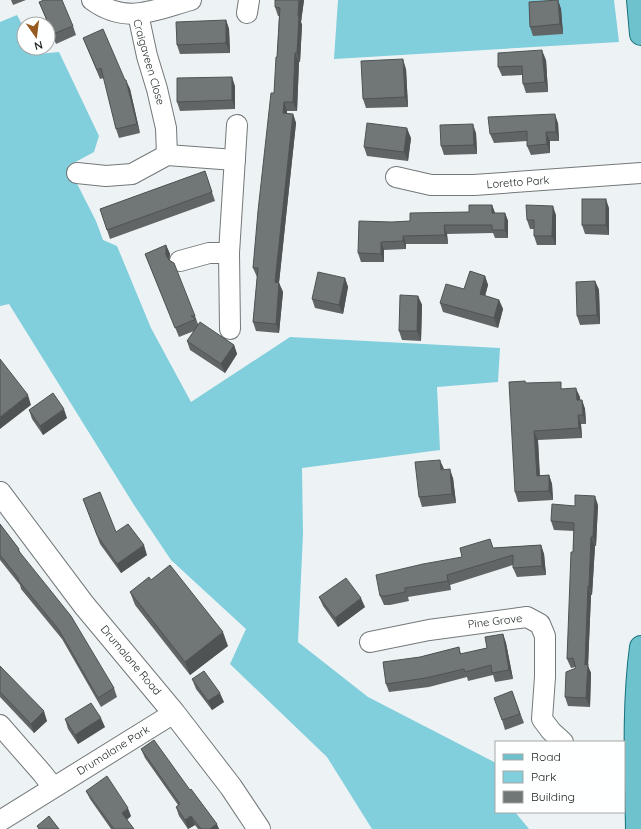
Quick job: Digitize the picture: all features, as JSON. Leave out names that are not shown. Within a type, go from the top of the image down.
[{"type":"main road","points":[[638,0],[641,34]]},
{"type":"main road","name":"Drumalane Road","points":[[0,493],[84,605],[174,713],[231,787],[259,829]]},
{"type":"main road","points":[[637,829],[630,753],[641,647]]},
{"type":"street","name":"Craigaveen Close","points":[[92,0],[102,7],[123,14],[138,14],[146,56],[157,90],[166,128],[167,155]]},
{"type":"street","points":[[138,14],[191,0]]},
{"type":"street","points":[[230,329],[229,253],[237,126]]},
{"type":"street","points":[[77,173],[106,176],[132,174],[167,155],[235,160]]},
{"type":"street","name":"Loretto Park","points":[[396,177],[431,185],[474,185],[641,173]]},
{"type":"street","points":[[180,261],[209,253],[229,253]]},
{"type":"street","name":"Pine Grove","points":[[370,642],[429,630],[528,617],[540,624],[545,636],[545,677],[542,719],[550,731],[562,741]]},
{"type":"street","name":"Drumalane Park","points":[[0,820],[174,713]]},
{"type":"street","points":[[0,725],[53,787]]},
{"type":"green space","points":[[338,0],[614,0],[619,42],[334,59]]},
{"type":"green space","points":[[17,15],[16,56],[56,56],[56,52],[59,52],[99,136],[94,152],[68,166],[96,221],[103,240],[117,246],[151,328],[191,402],[290,337],[500,348],[498,382],[437,387],[440,450],[302,468],[303,534],[298,642],[368,697],[495,762],[495,813],[516,813],[529,829],[372,829],[327,757],[230,664],[246,629],[171,560],[134,505],[9,304],[0,306],[0,22]]},
{"type":"building","points":[[44,0],[62,0],[73,26],[56,33],[56,16],[45,16],[39,2]]},
{"type":"building","points":[[275,0],[299,0],[293,102],[284,102],[283,113],[293,114],[275,282],[279,283],[276,324],[253,322],[258,268],[253,268],[258,211],[271,93],[274,93],[277,57],[280,8],[275,7]]},
{"type":"building","points":[[558,0],[560,24],[530,27],[529,2]]},
{"type":"building","points":[[226,20],[226,43],[177,45],[176,22]]},
{"type":"building","points":[[103,29],[126,80],[137,124],[116,129],[101,68],[97,70],[83,38]]},
{"type":"building","points":[[542,50],[545,82],[523,84],[522,66],[498,67],[498,53]]},
{"type":"building","points":[[403,59],[405,97],[363,99],[361,61]]},
{"type":"building","points":[[232,77],[232,100],[177,102],[177,78]]},
{"type":"building","points":[[555,114],[556,132],[546,132],[547,144],[527,146],[527,131],[490,134],[488,117]]},
{"type":"building","points":[[367,123],[407,128],[404,152],[364,147]]},
{"type":"building","points":[[473,124],[474,145],[441,146],[440,125]]},
{"type":"building","points":[[205,171],[212,192],[107,230],[100,209]]},
{"type":"building","points":[[582,199],[606,199],[606,225],[582,225]]},
{"type":"building","points":[[469,205],[492,205],[492,213],[505,213],[505,230],[492,230],[492,225],[444,225],[445,235],[403,236],[403,241],[381,242],[381,254],[358,253],[359,221],[410,221],[410,213],[469,212]]},
{"type":"building","points":[[526,205],[553,206],[552,236],[534,236],[534,220],[527,220]]},
{"type":"building","points":[[166,245],[166,255],[169,260],[174,263],[195,316],[191,316],[196,319],[175,328],[145,254]]},
{"type":"building","points":[[470,271],[485,276],[480,294],[499,300],[494,318],[440,303],[446,284],[464,289]]},
{"type":"building","points":[[318,272],[345,278],[339,305],[312,299]]},
{"type":"building","points":[[595,281],[597,315],[577,316],[576,282]]},
{"type":"building","points":[[400,295],[418,296],[417,331],[399,331]]},
{"type":"building","points":[[200,322],[234,345],[221,364],[187,341]]},
{"type":"building","points":[[0,359],[28,395],[0,417]]},
{"type":"building","points":[[525,381],[526,383],[561,382],[561,389],[576,388],[577,400],[582,400],[583,415],[578,415],[579,428],[534,431],[537,476],[549,475],[549,491],[515,492],[509,382]]},
{"type":"building","points":[[53,393],[64,409],[40,426],[29,410]]},
{"type":"building","points":[[440,460],[441,470],[450,469],[452,494],[419,497],[415,462]]},
{"type":"building","points":[[100,492],[116,532],[128,524],[144,545],[117,564],[97,535],[83,499]]},
{"type":"building","points":[[575,495],[595,496],[588,586],[585,665],[588,664],[586,698],[565,697],[566,672],[576,668],[573,658],[567,659],[571,552],[573,552],[574,523],[551,521],[552,504],[575,506]]},
{"type":"building","points":[[0,524],[19,549],[18,550],[71,616],[114,688],[98,698],[59,630],[18,580],[19,579],[0,555]]},
{"type":"building","points":[[490,539],[493,548],[541,545],[542,566],[513,568],[513,555],[447,575],[448,581],[405,588],[405,592],[380,596],[376,575],[462,557],[460,548]]},
{"type":"building","points":[[170,565],[223,632],[185,662],[130,592],[149,577],[151,580]]},
{"type":"building","points":[[346,578],[361,598],[335,618],[319,597]]},
{"type":"building","points":[[503,634],[509,670],[492,673],[491,665],[465,672],[464,669],[426,678],[386,684],[383,662],[420,657],[459,647],[460,654],[487,648],[485,637]]},
{"type":"building","points":[[0,666],[44,711],[31,724],[0,692]]},
{"type":"building","points":[[204,671],[220,693],[208,701],[192,679]]},
{"type":"building","points":[[512,691],[520,714],[502,720],[494,698]]},
{"type":"building","points":[[91,703],[101,718],[75,735],[65,719]]},
{"type":"building","points":[[154,740],[217,824],[210,829],[201,829],[191,816],[185,820],[176,807],[180,804],[141,749]]},
{"type":"building","points":[[107,776],[128,808],[122,813],[134,829],[114,829],[86,791]]},
{"type":"building","points":[[49,816],[59,829],[39,829],[37,826]]}]
